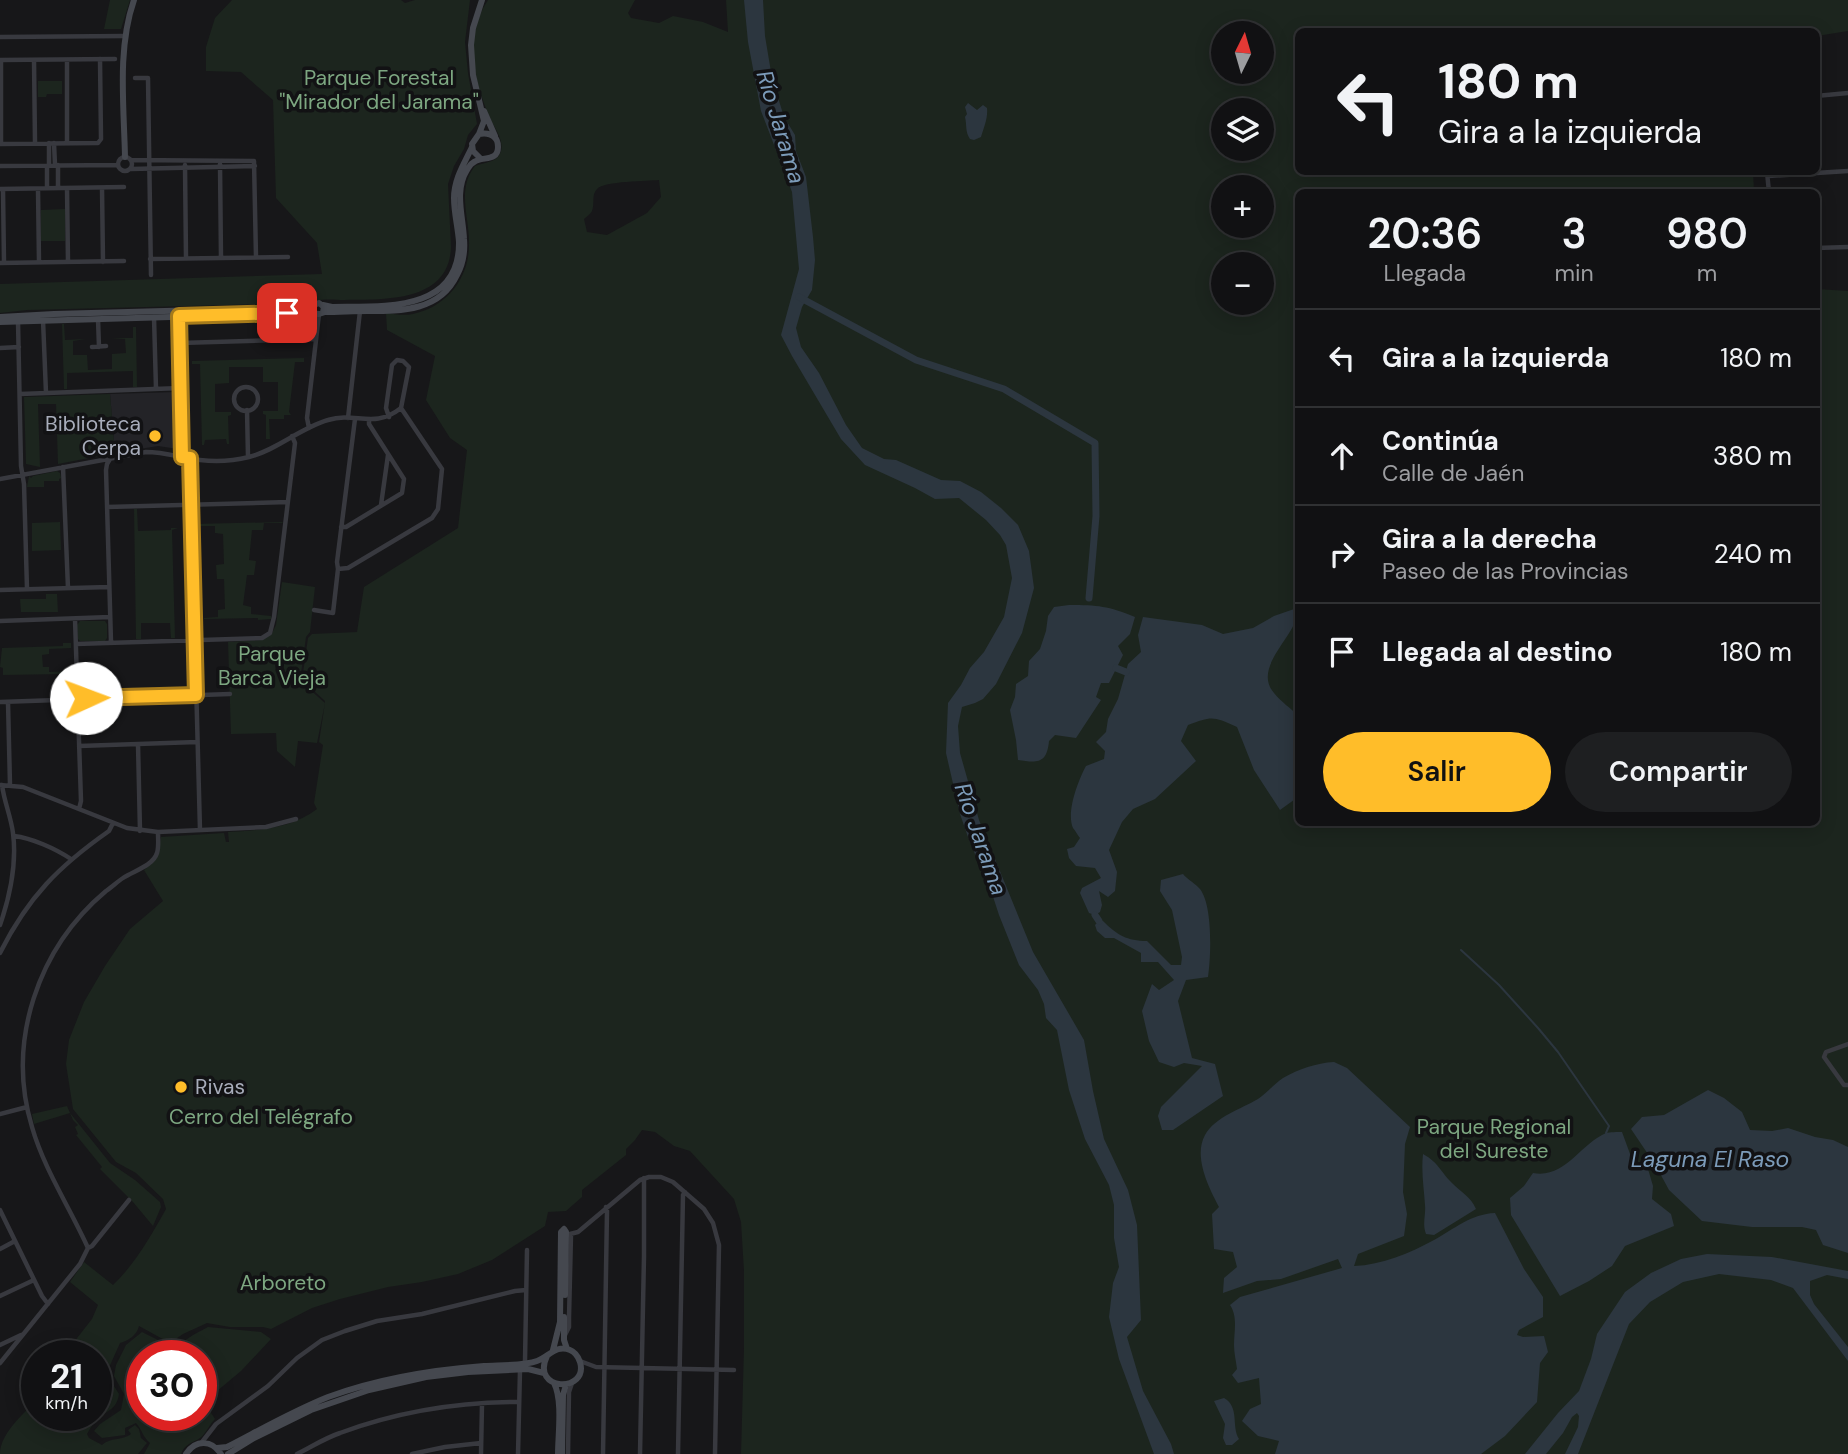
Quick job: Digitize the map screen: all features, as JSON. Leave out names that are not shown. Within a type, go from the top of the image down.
[{"type":"street","points":[[131,169],[133,165],[128,159],[124,66],[125,36],[134,0]]},
{"type":"street","points":[[0,317],[314,306],[313,310],[320,311],[332,307],[396,305],[420,300],[438,290],[450,275],[457,259],[454,189],[462,165],[484,121],[472,67],[471,45],[482,0]]},
{"type":"street","points":[[0,37],[125,36]]},
{"type":"street","points":[[100,59],[101,139],[98,143],[1,144],[0,61],[34,60],[66,60],[100,59],[115,59]]},
{"type":"street","points":[[34,60],[35,144]]},
{"type":"street","points":[[66,60],[67,143]]},
{"type":"street","points":[[135,78],[148,78],[151,275]]},
{"type":"street","points":[[1820,96],[1848,93]]},
{"type":"street","points":[[0,322],[320,311],[396,311],[422,307],[442,295],[459,272],[464,250],[460,200],[463,178],[471,163],[495,155],[498,147],[478,100]]},
{"type":"street","points":[[479,134],[488,134],[495,138]]},
{"type":"street","points":[[47,188],[52,166],[52,143]]},
{"type":"street","points":[[472,148],[475,155],[481,159]]},
{"type":"street","points":[[118,165],[119,160],[128,159],[255,166],[256,257]]},
{"type":"street","points":[[118,165],[124,172],[185,164]]},
{"type":"street","points":[[185,164],[186,258]]},
{"type":"street","points":[[220,164],[221,258]]},
{"type":"street","points":[[0,166],[118,165]]},
{"type":"street","points":[[52,166],[58,188]]},
{"type":"street","points":[[1820,172],[1848,171]]},
{"type":"street","points":[[124,187],[1,189],[2,263],[124,261]]},
{"type":"street","points":[[38,188],[39,262]]},
{"type":"street","points":[[67,188],[68,262]]},
{"type":"street","points":[[102,188],[103,262]]},
{"type":"street","points":[[1820,248],[1848,247]]},
{"type":"street","points":[[150,259],[288,257]]},
{"type":"street","points":[[309,428],[307,418],[320,311]]},
{"type":"street","points":[[314,610],[333,612],[360,311]]},
{"type":"street","points":[[179,316],[182,457]]},
{"type":"street","points":[[154,317],[156,389]]},
{"type":"street","points":[[98,318],[99,347]]},
{"type":"street","points":[[43,320],[46,393]]},
{"type":"street","points":[[18,321],[27,589]]},
{"type":"street","points":[[180,343],[316,339]]},
{"type":"street","points":[[92,347],[106,346]]},
{"type":"street","points":[[0,348],[19,347]]},
{"type":"street","points":[[0,480],[146,452],[217,461],[248,457],[331,419],[369,420],[389,417],[401,408],[409,367],[403,361],[397,360],[392,365],[386,408],[389,417]]},
{"type":"street","points":[[248,387],[255,391],[258,401],[254,408],[247,410],[239,408],[235,398],[241,388],[248,387]]},
{"type":"street","points":[[20,394],[181,388]]},
{"type":"street","points":[[338,569],[348,568],[438,512],[442,469],[401,408]]},
{"type":"street","points":[[247,410],[248,457]]},
{"type":"street","points":[[341,527],[346,527],[402,493],[404,479],[369,420]]},
{"type":"street","points":[[76,644],[262,638],[270,633],[295,443],[292,436]]},
{"type":"street","points":[[381,506],[388,454]]},
{"type":"street","points":[[190,458],[201,830]]},
{"type":"street","points":[[110,459],[106,470],[111,642]]},
{"type":"street","points":[[98,461],[106,470]]},
{"type":"street","points":[[64,467],[68,588]]},
{"type":"street","points":[[107,507],[288,502]]},
{"type":"street","points":[[0,590],[109,587]]},
{"type":"street","points":[[0,621],[110,617]]},
{"type":"street","points":[[75,619],[81,801],[79,809]]},
{"type":"street","points":[[0,702],[230,694]]},
{"type":"street","points":[[8,702],[10,785]]},
{"type":"street","points":[[79,746],[197,742]]},
{"type":"street","points":[[138,744],[140,831]]},
{"type":"street","points":[[12,930],[0,924],[12,879],[14,836],[1,785],[23,787],[140,831],[266,827],[296,819]]},
{"type":"street","points":[[0,953],[12,930],[40,890],[71,859],[109,831],[113,823]]},
{"type":"street","points":[[88,1248],[32,1130],[23,1076],[26,1030],[34,995],[61,940],[91,905],[124,877],[155,858],[158,832]]},
{"type":"street","points":[[14,836],[71,859]]},
{"type":"street","points":[[1848,1044],[1826,1052],[1824,1057],[1844,1085],[1848,1084]]},
{"type":"street","points":[[0,1114],[27,1107]]},
{"type":"street","points":[[640,1454],[644,1178]]},
{"type":"street","points":[[568,1235],[578,1232],[644,1178],[669,1179],[709,1215],[718,1237],[715,1454]]},
{"type":"street","points":[[678,1454],[685,1192]]},
{"type":"street","points":[[0,1363],[80,1264],[88,1248],[130,1200]]},
{"type":"street","points":[[603,1454],[606,1207]]},
{"type":"street","points":[[0,1210],[48,1304]]},
{"type":"street","points":[[553,1350],[560,1322],[562,1230],[565,1230],[568,1235],[564,1336],[565,1345],[580,1361],[579,1375]]},
{"type":"street","points":[[0,1248],[15,1241]]},
{"type":"street","points":[[518,1454],[527,1250]]},
{"type":"street","points":[[0,1296],[34,1279]]},
{"type":"street","points":[[217,1424],[322,1340],[377,1321],[422,1314],[526,1290]]},
{"type":"street","points":[[0,1345],[22,1335]]},
{"type":"street","points":[[9,1341],[14,1345]]},
{"type":"street","points":[[229,1454],[254,1438],[345,1396],[426,1377],[523,1366],[547,1356],[553,1350],[568,1349]]},
{"type":"street","points":[[544,1373],[547,1356]]},
{"type":"street","points":[[580,1361],[596,1367]]},
{"type":"street","points":[[202,1442],[217,1449],[227,1447],[327,1398],[367,1385],[445,1370],[523,1366],[544,1373],[554,1383],[558,1402],[560,1454]]},
{"type":"street","points":[[560,1454],[563,1395],[569,1384],[582,1372],[596,1367],[734,1370]]},
{"type":"street","points":[[554,1383],[569,1384]]},
{"type":"street","points":[[568,1454],[569,1384]]},
{"type":"street","points":[[297,1454],[337,1433],[378,1420],[436,1408],[519,1402]]},
{"type":"street","points":[[481,1454],[482,1404]]},
{"type":"street","points":[[186,1454],[195,1444],[202,1442],[210,1431]]},
{"type":"street","points":[[212,1431],[211,1437],[217,1449]]},
{"type":"street","points":[[412,1454],[481,1443]]},
{"type":"shaded area","points":[[177,392],[178,449],[158,446],[115,453],[110,394]]},
{"type":"green space","points":[[110,0],[130,0],[121,29],[104,29]]},
{"type":"green space","name":"Parque Forestal \"Mirador del Jarama\"","points":[[232,0],[401,0],[405,3],[415,0],[470,0],[465,42],[477,124],[468,135],[448,184],[451,247],[447,266],[439,279],[426,289],[393,298],[0,313],[0,284],[322,274],[317,243],[276,198],[273,100],[241,72],[206,71],[206,47],[215,18]]},
{"type":"green space","points":[[488,0],[635,0],[628,13],[631,18],[659,23],[673,16],[703,22],[728,32],[726,0],[1848,0],[1848,31],[1820,36],[1820,28],[1295,28],[1295,175],[1753,175],[1754,189],[1295,189],[1295,826],[1820,826],[1820,289],[1848,291],[1848,1454],[741,1454],[744,1271],[741,1222],[734,1199],[690,1151],[674,1146],[655,1132],[642,1130],[626,1149],[626,1155],[582,1190],[582,1197],[566,1211],[548,1212],[545,1226],[492,1260],[458,1274],[340,1299],[312,1308],[271,1329],[207,1323],[174,1340],[165,1340],[139,1326],[132,1337],[120,1343],[112,1361],[112,1340],[76,1340],[92,1319],[98,1305],[70,1282],[84,1262],[113,1285],[135,1259],[166,1209],[163,1199],[136,1173],[116,1162],[73,1109],[66,1064],[69,1040],[84,1002],[130,929],[163,901],[144,870],[158,856],[161,837],[224,833],[226,842],[229,842],[228,832],[286,825],[317,809],[314,803],[323,745],[319,742],[325,701],[302,680],[308,638],[312,634],[357,632],[364,587],[458,528],[467,450],[450,438],[426,400],[435,356],[387,330],[386,313],[410,315],[436,305],[453,290],[465,269],[469,235],[465,194],[469,175],[475,166],[497,158],[502,147],[480,91],[474,60],[476,29]],"holes":[[[659,180],[661,197],[647,213],[607,235],[587,232],[584,219],[592,211],[594,194],[601,186]]]},
{"type":"green space","points":[[38,81],[62,81],[62,94],[38,97]]},
{"type":"green space","points":[[65,209],[65,241],[41,241],[41,210]]},
{"type":"green space","points":[[62,324],[65,340],[86,339],[73,341],[73,355],[87,355],[88,370],[112,369],[112,354],[126,353],[125,339],[111,338],[133,338],[133,327],[136,327],[137,387],[133,387],[133,371],[67,373],[67,389],[64,389]]},
{"type":"green space","points":[[304,358],[304,362],[295,362],[289,412],[291,415],[284,415],[284,419],[269,419],[270,439],[266,439],[266,415],[263,411],[278,411],[278,382],[263,382],[263,367],[229,367],[229,383],[215,384],[215,412],[231,412],[228,416],[229,444],[226,439],[205,440],[202,445],[200,364],[192,364],[192,361]]},
{"type":"green space","points":[[110,394],[115,453],[58,464],[56,404],[38,404],[40,467],[26,464],[24,397]]},
{"type":"green space","points":[[57,471],[61,478],[59,481],[44,481],[44,487],[27,487],[29,476],[31,478]]},
{"type":"green space","points":[[134,509],[137,509],[138,531],[178,528],[172,530],[175,638],[171,638],[170,623],[141,623],[141,639],[136,639]]},
{"type":"green space","points":[[60,522],[61,550],[32,551],[32,523]]},
{"type":"green space","points":[[283,522],[264,523],[263,530],[252,530],[249,560],[256,561],[254,575],[247,575],[243,605],[251,607],[251,614],[271,616],[271,619],[204,619],[218,617],[218,610],[225,609],[224,579],[217,579],[216,565],[224,564],[223,534],[215,533],[215,526],[194,524]]},
{"type":"green space","name":"Parque Barca Vieja","points":[[282,582],[315,587],[310,632],[306,637],[300,681],[325,703],[317,743],[298,741],[295,767],[277,751],[276,733],[231,734],[228,642],[262,640],[272,633],[276,625]]},
{"type":"green space","points":[[46,594],[57,594],[58,612],[21,612],[20,599],[46,599]]},
{"type":"green space","points":[[80,621],[105,621],[105,641],[80,641],[77,625]]},
{"type":"green space","points":[[63,643],[71,643],[71,648],[49,649],[49,654],[42,655],[43,667],[49,667],[49,672],[72,671],[72,676],[3,675],[3,668],[0,667],[2,648],[63,646]]},
{"type":"green space","points":[[67,1106],[70,1113],[34,1124],[32,1114]]},
{"type":"green space","points":[[70,1113],[110,1163],[160,1202],[161,1207],[153,1226],[100,1169],[102,1167],[76,1135],[78,1134],[75,1127],[78,1125]]},
{"type":"green space","points":[[208,1327],[261,1332],[271,1339],[241,1371],[217,1391],[217,1340],[186,1340]]},
{"type":"green space","points":[[142,1332],[158,1340],[132,1340]]},
{"type":"green space","points":[[126,1345],[125,1435],[102,1438],[94,1431],[112,1431],[112,1416],[121,1410],[124,1394],[114,1376],[116,1365]]},
{"type":"green space","points":[[112,1383],[119,1394],[112,1408]]},
{"type":"green space","points":[[21,1416],[21,1431],[89,1431],[89,1438],[102,1445],[131,1434],[129,1431],[139,1431],[141,1438],[147,1443],[138,1454],[0,1454],[4,1439]]},
{"type":"green space","points":[[141,1431],[206,1431],[186,1446],[181,1454],[144,1454],[150,1443]]},
{"type":"water","points":[[744,0],[763,0],[765,36],[772,78],[784,117],[795,135],[796,151],[806,177],[815,260],[812,290],[802,307],[796,328],[801,347],[862,448],[941,480],[960,481],[981,492],[1018,525],[1029,551],[1034,588],[1022,633],[996,684],[983,699],[962,707],[958,726],[960,753],[979,820],[1033,952],[1084,1040],[1104,1139],[1128,1190],[1137,1225],[1141,1320],[1127,1337],[1143,1391],[1174,1454],[1154,1454],[1119,1359],[1109,1317],[1113,1283],[1119,1267],[1114,1238],[1114,1205],[1109,1185],[1085,1139],[1069,1090],[1057,1030],[1046,1018],[1038,990],[1019,965],[984,869],[968,837],[946,753],[948,703],[970,668],[984,652],[1004,617],[1012,578],[1006,545],[986,520],[959,498],[935,499],[865,465],[841,439],[781,335],[799,269],[792,192],[761,111],[748,42]]},
{"type":"water","points":[[968,103],[977,110],[983,105],[987,108],[981,137],[974,140],[970,139],[967,131],[965,107]]},
{"type":"water","points":[[1054,607],[1103,607],[1135,617],[1130,634],[1118,646],[1123,655],[1109,683],[1101,683],[1096,697],[1101,700],[1076,738],[1055,735],[1049,741],[1043,758],[1031,762],[1018,760],[1010,710],[1016,684],[1028,676],[1029,661],[1040,649],[1048,616]]},
{"type":"water","points":[[1295,609],[1295,621],[1272,661],[1268,683],[1274,693],[1295,713],[1295,799],[1280,810],[1254,770],[1237,727],[1212,719],[1188,725],[1181,741],[1196,761],[1155,799],[1133,809],[1122,822],[1109,850],[1117,872],[1115,891],[1108,897],[1099,891],[1102,905],[1100,912],[1095,915],[1089,913],[1080,893],[1082,888],[1101,878],[1095,868],[1076,866],[1069,858],[1067,849],[1074,847],[1080,838],[1071,821],[1072,805],[1086,766],[1104,759],[1105,751],[1096,742],[1106,732],[1128,664],[1141,652],[1138,635],[1143,617],[1202,625],[1223,634],[1253,628],[1274,616]]},
{"type":"water","points":[[1183,874],[1198,887],[1204,897],[1209,919],[1210,957],[1208,977],[1186,980],[1178,1001],[1192,1058],[1215,1064],[1223,1096],[1173,1130],[1162,1130],[1158,1116],[1161,1107],[1202,1066],[1184,1063],[1174,1067],[1159,1062],[1149,1041],[1142,1011],[1152,984],[1159,990],[1174,980],[1158,962],[1141,962],[1141,953],[1114,938],[1105,938],[1095,925],[1103,921],[1123,936],[1147,941],[1171,965],[1181,965],[1182,957],[1172,910],[1160,891],[1161,880]]},
{"type":"water","points":[[1334,1062],[1347,1068],[1410,1127],[1405,1144],[1403,1192],[1407,1214],[1404,1236],[1358,1254],[1354,1266],[1396,1258],[1470,1219],[1495,1213],[1524,1269],[1543,1297],[1543,1317],[1519,1330],[1517,1335],[1544,1336],[1548,1352],[1540,1363],[1537,1402],[1505,1436],[1481,1454],[1275,1454],[1279,1441],[1258,1436],[1242,1421],[1250,1409],[1261,1404],[1259,1378],[1238,1383],[1232,1375],[1237,1369],[1234,1348],[1235,1319],[1230,1305],[1240,1297],[1342,1268],[1338,1259],[1281,1279],[1257,1281],[1223,1293],[1224,1278],[1237,1267],[1233,1252],[1214,1249],[1212,1214],[1219,1207],[1204,1172],[1202,1144],[1205,1135],[1215,1123],[1258,1099],[1283,1078],[1308,1067]]},
{"type":"water","name":"Laguna El Raso","points":[[1708,1090],[1742,1112],[1750,1130],[1772,1131],[1788,1128],[1833,1140],[1848,1147],[1848,1253],[1823,1245],[1816,1230],[1702,1221],[1669,1190],[1631,1129],[1642,1117],[1664,1115]]},
{"type":"water","points":[[1622,1132],[1633,1162],[1648,1169],[1653,1186],[1652,1199],[1671,1214],[1674,1226],[1625,1246],[1612,1266],[1560,1296],[1511,1215],[1510,1198],[1524,1186],[1533,1173],[1554,1171],[1597,1138],[1606,1133]]},
{"type":"water","points":[[1423,1154],[1436,1164],[1476,1209],[1434,1235],[1426,1234],[1424,1227]]},
{"type":"water","points":[[1707,1254],[1772,1257],[1848,1271],[1848,1279],[1827,1275],[1810,1281],[1810,1295],[1848,1347],[1848,1361],[1793,1288],[1771,1280],[1719,1274],[1683,1282],[1650,1302],[1629,1324],[1578,1454],[1565,1454],[1578,1427],[1577,1413],[1546,1454],[1525,1454],[1579,1391],[1597,1334],[1625,1292],[1651,1273],[1681,1259]]},
{"type":"water","points":[[1224,1398],[1232,1406],[1239,1439],[1232,1445],[1226,1445],[1223,1438],[1225,1424],[1214,1401]]},
{"type":"waterway","points":[[799,297],[916,360],[1004,389],[1095,443],[1096,516],[1089,598]]},
{"type":"waterway","name":"Río Jarama","points":[[1116,668],[1126,672]]},
{"type":"waterway","points":[[1095,915],[1099,921]]},
{"type":"waterway","points":[[1461,950],[1499,985],[1558,1052],[1609,1126],[1606,1133]]},
{"type":"place","name":"Biblioteca Cerpa","points":[[155,436]]},
{"type":"place","name":"Rivas","points":[[181,1087]]},
{"type":"route","points":[[86,698],[196,695],[190,458],[182,457],[179,316],[287,313]]},
{"type":"park label","name":"Cerro del Telégrafo","points":[[261,1117]]},
{"type":"park label","name":"Parque Regional del Sureste","points":[[1494,1139]]},
{"type":"park label","name":"Arboreto","points":[[283,1283]]}]
